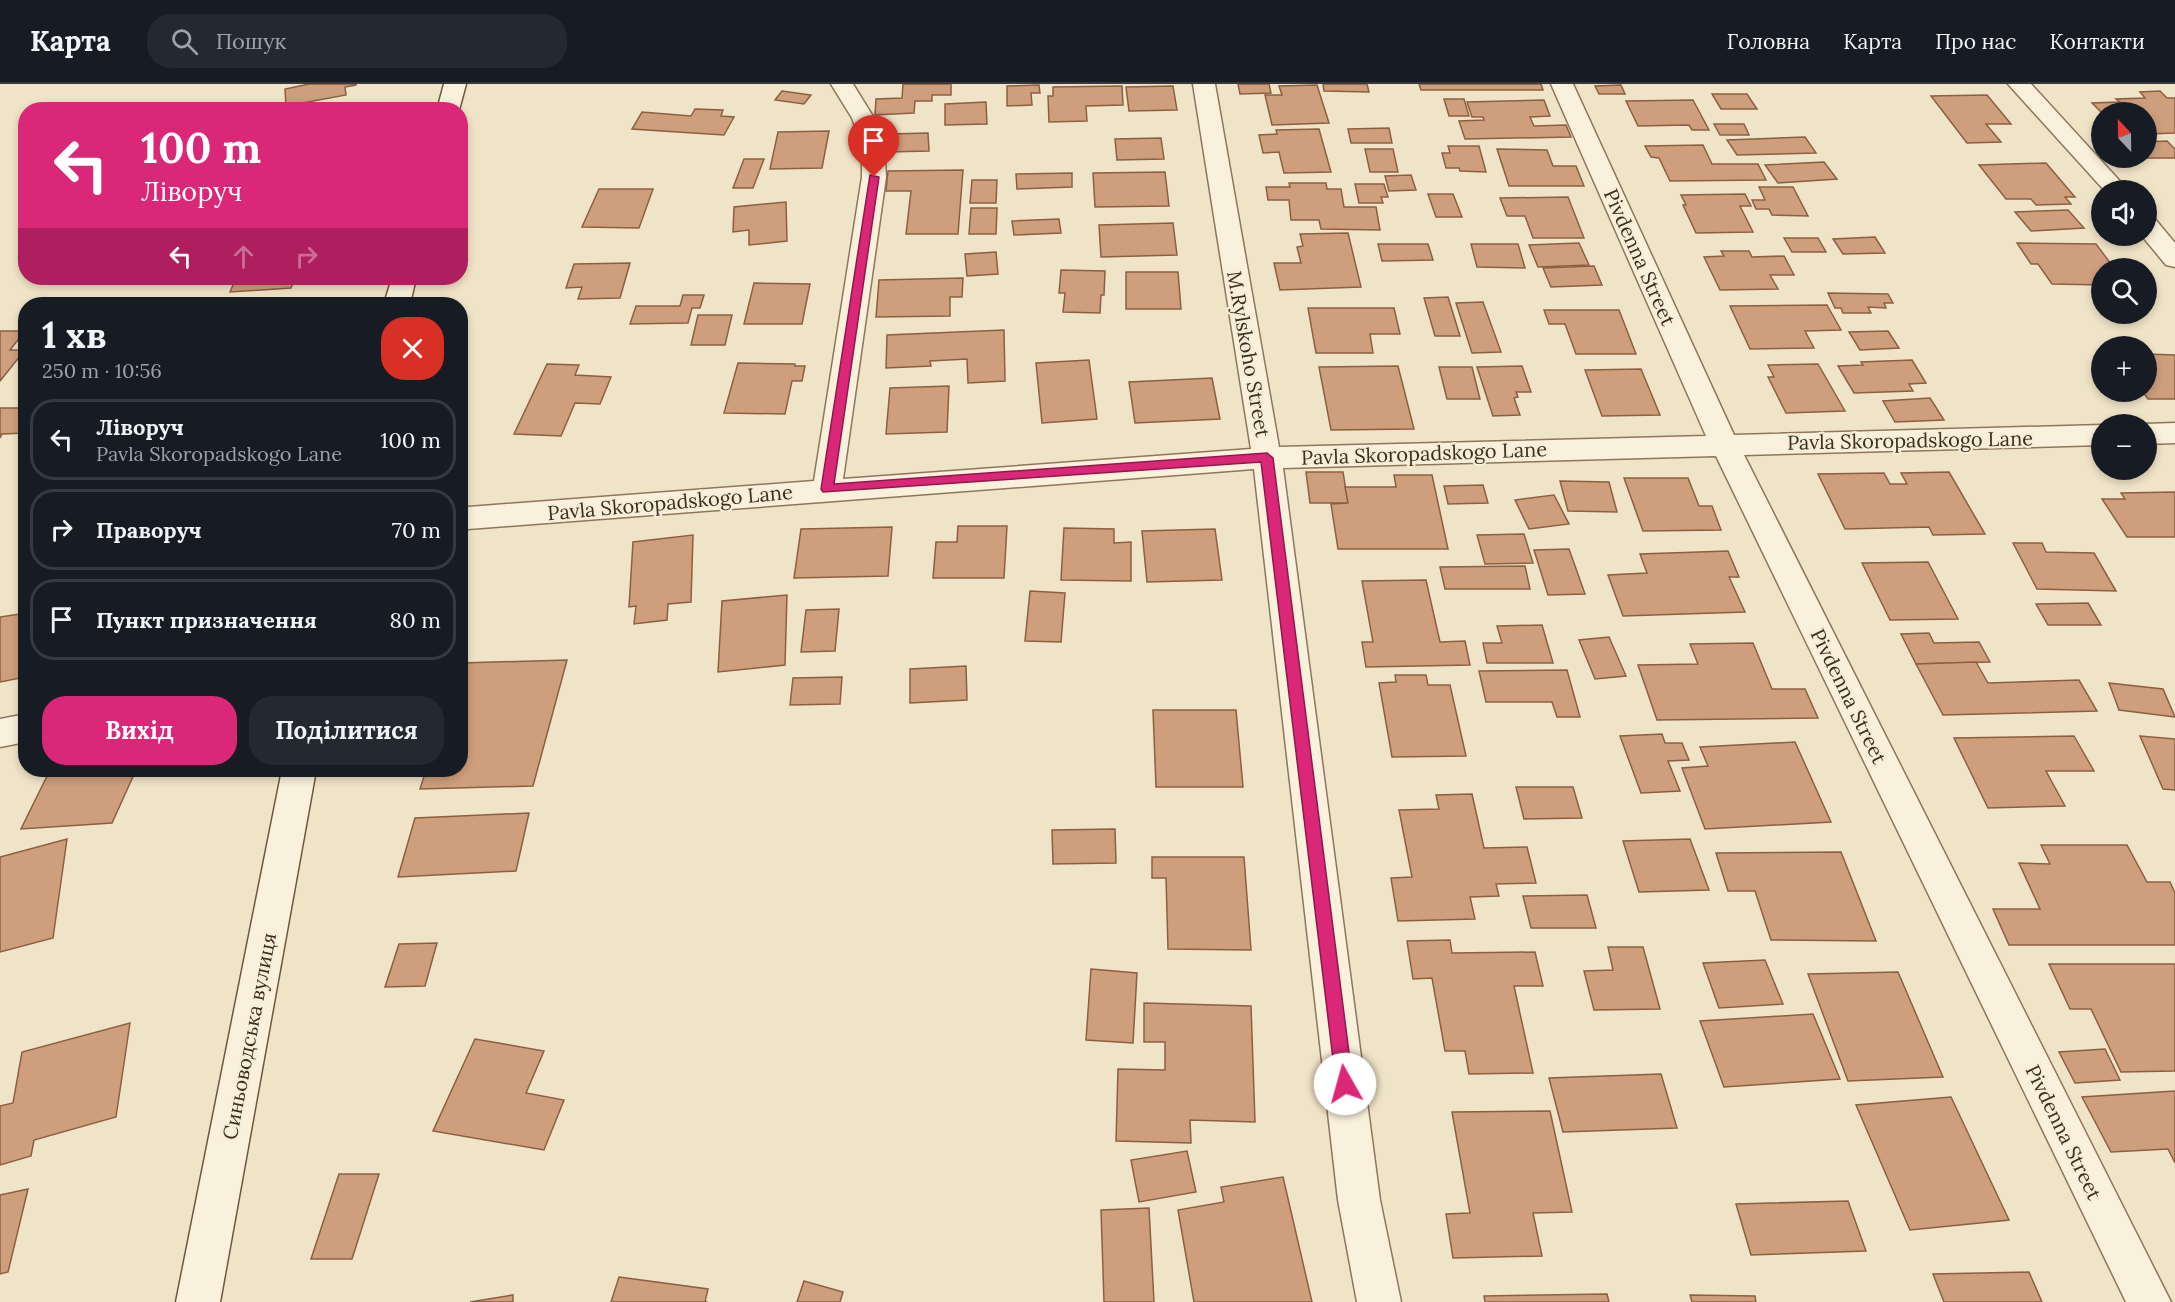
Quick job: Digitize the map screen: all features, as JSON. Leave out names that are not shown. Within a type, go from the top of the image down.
[{"type":"street","points":[[450,102],[455,84]]},
{"type":"street","points":[[827,489],[874,177],[873,145],[863,118],[842,84]]},
{"type":"street","name":"M.Rylskoho Street","points":[[1204,84],[1267,458],[1359,1200],[1379,1302]]},
{"type":"street","name":"Pivdenna Street","points":[[1562,84],[1724,444],[2148,1302]]},
{"type":"street","points":[[2019,84],[2107,180]]},
{"type":"street","points":[[2157,238],[2175,260]]},
{"type":"street","points":[[2157,434],[2175,433]]},
{"type":"street","name":"Pavla Skoropadskogo Lane","points":[[468,515],[1267,458],[2091,435]]},
{"type":"street","points":[[0,733],[18,730]]},
{"type":"street","name":"Синьоводська вулиця","points":[[198,1302],[298,777]]},
{"type":"building","points":[[309,84],[356,84],[345,87],[346,95],[308,102],[286,102],[285,89]]},
{"type":"building","points":[[903,84],[951,84],[951,95],[932,95],[932,101],[915,101],[914,113],[875,115],[876,99],[902,98]]},
{"type":"building","points":[[1238,84],[1269,84],[1271,93],[1240,94]]},
{"type":"building","points":[[1323,84],[1367,84],[1369,92],[1324,91]]},
{"type":"building","points":[[1419,84],[1541,84],[1543,90],[1421,90]]},
{"type":"building","points":[[1039,85],[1040,93],[1031,93],[1032,105],[1007,106],[1007,86]]},
{"type":"building","points":[[1317,85],[1329,123],[1272,125],[1265,95],[1282,95],[1279,86]]},
{"type":"building","points":[[1621,85],[1625,94],[1599,94],[1595,86]]},
{"type":"building","points":[[1122,86],[1123,105],[1086,106],[1087,121],[1049,122],[1048,96],[1053,96],[1053,87]]},
{"type":"building","points":[[1173,86],[1177,110],[1129,111],[1126,87]]},
{"type":"building","points":[[782,91],[811,95],[804,104],[775,100]]},
{"type":"building","points":[[2160,91],[2167,98],[2175,98],[2175,133],[2157,134],[2157,102],[2120,102],[2116,99],[2145,98],[2140,92]]},
{"type":"building","points":[[1712,94],[1747,94],[1757,109],[1721,109]]},
{"type":"building","points":[[1987,95],[2011,124],[1986,124],[2001,142],[1967,143],[1931,96]]},
{"type":"building","points":[[1444,99],[1464,99],[1469,116],[1449,116]]},
{"type":"building","points":[[1544,100],[1550,116],[1530,117],[1534,126],[1566,125],[1571,137],[1465,139],[1459,121],[1484,120],[1483,117],[1472,117],[1467,102]]},
{"type":"building","points":[[1693,100],[1709,130],[1692,130],[1689,125],[1638,126],[1626,101]]},
{"type":"building","points":[[986,102],[987,124],[945,125],[945,104]]},
{"type":"building","points":[[695,109],[723,110],[721,116],[734,117],[724,135],[632,129],[642,112],[691,116]]},
{"type":"building","points":[[1714,124],[1744,124],[1749,135],[1720,135]]},
{"type":"building","points":[[1389,128],[1392,143],[1351,143],[1348,129]]},
{"type":"building","points":[[1319,129],[1331,172],[1284,173],[1279,152],[1263,153],[1259,135],[1277,134],[1276,130]]},
{"type":"building","points":[[829,131],[822,168],[770,169],[778,132]]},
{"type":"building","points":[[928,133],[929,151],[888,152],[889,134]]},
{"type":"building","points":[[1805,137],[1816,153],[1737,155],[1727,140]]},
{"type":"building","points":[[1161,138],[1164,159],[1117,160],[1115,139]]},
{"type":"building","points":[[2157,141],[2167,141],[2175,149],[2175,158],[2157,158]]},
{"type":"building","points":[[1703,145],[1712,164],[1758,164],[1766,180],[1670,181],[1659,158],[1651,157],[1645,146]]},
{"type":"building","points":[[1448,146],[1479,146],[1486,172],[1446,168],[1442,153],[1450,153]]},
{"type":"building","points":[[1365,149],[1393,149],[1398,172],[1370,172]]},
{"type":"building","points":[[1497,149],[1547,150],[1553,166],[1576,166],[1584,186],[1509,186]]},
{"type":"building","points":[[744,159],[764,159],[753,188],[733,188]]},
{"type":"building","points":[[1824,162],[1837,179],[1778,183],[1765,165]]},
{"type":"building","points":[[2046,163],[2075,197],[2065,197],[2071,204],[2036,205],[2031,199],[2006,199],[1979,165]]},
{"type":"building","points":[[963,170],[958,234],[906,234],[911,191],[886,191],[888,171]]},
{"type":"building","points":[[1165,172],[1169,206],[1095,207],[1093,173]]},
{"type":"building","points":[[1072,173],[1072,187],[1017,189],[1016,174]]},
{"type":"building","points":[[1411,175],[1416,190],[1389,191],[1385,176]]},
{"type":"building","points":[[972,180],[997,180],[996,203],[970,203]]},
{"type":"building","points":[[1289,183],[1326,183],[1327,189],[1341,189],[1344,207],[1376,207],[1380,230],[1321,229],[1319,220],[1291,220],[1289,200],[1268,200],[1266,187],[1290,187]]},
{"type":"building","points":[[1355,184],[1384,184],[1388,197],[1381,197],[1383,203],[1359,203]]},
{"type":"building","points":[[1759,187],[1793,187],[1808,216],[1772,215],[1769,209],[1756,209],[1752,200],[1765,200]]},
{"type":"building","points":[[599,189],[653,189],[639,228],[582,227]]},
{"type":"building","points":[[1428,194],[1453,194],[1462,217],[1436,217]]},
{"type":"building","points":[[1745,194],[1751,206],[1740,206],[1753,232],[1696,233],[1683,205],[1686,205],[1681,195]]},
{"type":"building","points":[[1568,197],[1584,238],[1533,238],[1525,216],[1507,216],[1500,198]]},
{"type":"building","points":[[786,202],[787,241],[749,245],[749,230],[733,232],[734,207]]},
{"type":"building","points":[[971,208],[997,208],[996,234],[969,234]]},
{"type":"building","points":[[2068,210],[2084,228],[2031,231],[2015,212]]},
{"type":"building","points":[[1059,219],[1061,233],[1014,235],[1012,221]]},
{"type":"building","points":[[1173,223],[1177,255],[1101,257],[1099,225]]},
{"type":"building","points":[[1348,233],[1361,287],[1280,290],[1274,263],[1301,263],[1297,247],[1303,246],[1300,234]]},
{"type":"building","points":[[1875,237],[1885,253],[1843,254],[1833,239]]},
{"type":"building","points":[[1784,238],[1818,238],[1826,252],[1792,252]]},
{"type":"building","points":[[1579,243],[1589,265],[1538,267],[1529,245]]},
{"type":"building","points":[[2017,243],[2091,244],[2091,246],[2098,246],[2106,258],[2091,258],[2091,285],[2052,284],[2038,264],[2031,264]]},
{"type":"building","points":[[1378,244],[1428,244],[1433,260],[1382,261]]},
{"type":"building","points":[[1471,244],[1518,244],[1525,268],[1477,267]]},
{"type":"building","points":[[1721,251],[1749,251],[1752,257],[1784,256],[1794,275],[1770,275],[1778,289],[1720,290],[1704,257],[1724,256]]},
{"type":"building","points":[[996,252],[998,274],[967,276],[965,254]]},
{"type":"building","points":[[630,263],[620,298],[578,299],[582,287],[566,288],[574,264]]},
{"type":"building","points":[[1594,266],[1602,285],[1551,287],[1543,268]]},
{"type":"building","points":[[1061,270],[1105,271],[1104,295],[1101,295],[1100,313],[1063,312],[1065,293],[1059,293]]},
{"type":"building","points":[[1126,272],[1178,272],[1181,309],[1126,309]]},
{"type":"building","points":[[963,278],[962,297],[950,297],[950,316],[876,317],[879,280]]},
{"type":"building","points":[[754,283],[810,284],[802,324],[744,324]]},
{"type":"building","points":[[233,285],[292,285],[291,288],[230,292]]},
{"type":"building","points":[[1828,293],[1888,294],[1893,303],[1884,303],[1886,308],[1868,307],[1871,313],[1843,313],[1841,308],[1835,308]]},
{"type":"building","points":[[683,295],[704,295],[700,308],[692,308],[688,323],[630,324],[636,306],[680,306]]},
{"type":"building","points":[[1448,297],[1460,336],[1435,336],[1424,298]]},
{"type":"building","points":[[1483,302],[1501,352],[1472,353],[1456,303]]},
{"type":"building","points":[[1827,305],[1841,330],[1805,331],[1814,348],[1750,349],[1730,306]]},
{"type":"building","points":[[1308,308],[1394,308],[1400,334],[1370,334],[1373,353],[1316,353]]},
{"type":"building","points":[[1544,310],[1619,310],[1636,354],[1576,354],[1565,324],[1549,324]]},
{"type":"building","points":[[698,315],[732,315],[725,345],[691,345]]},
{"type":"building","points":[[1004,330],[1005,381],[968,383],[967,359],[930,361],[931,366],[886,368],[887,335]]},
{"type":"building","points":[[0,331],[18,331],[18,340],[10,350],[18,350],[18,359],[0,381]]},
{"type":"building","points":[[1888,331],[1899,348],[1860,350],[1849,332]]},
{"type":"building","points":[[2157,354],[2175,355],[2175,399],[2157,399]]},
{"type":"building","points":[[1089,360],[1097,419],[1042,423],[1036,363]]},
{"type":"building","points":[[1912,360],[1926,383],[1909,384],[1913,391],[1854,393],[1838,366],[1863,365],[1861,362]]},
{"type":"building","points":[[738,363],[805,366],[802,381],[792,381],[785,414],[724,413]]},
{"type":"building","points":[[547,364],[579,365],[575,375],[611,377],[600,404],[575,403],[561,436],[514,434]]},
{"type":"building","points":[[1818,364],[1845,411],[1786,413],[1768,377],[1774,377],[1768,365]]},
{"type":"building","points":[[1398,366],[1414,429],[1331,430],[1319,367]]},
{"type":"building","points":[[1522,366],[1531,392],[1516,392],[1518,397],[1514,398],[1520,415],[1493,416],[1477,367]]},
{"type":"building","points":[[1439,367],[1472,367],[1480,399],[1447,399]]},
{"type":"building","points":[[1641,369],[1660,415],[1602,416],[1585,370]]},
{"type":"building","points":[[1212,378],[1220,419],[1135,423],[1129,382]]},
{"type":"building","points":[[949,386],[947,432],[886,434],[890,388]]},
{"type":"building","points":[[1930,398],[1944,420],[1895,422],[1883,401]]},
{"type":"building","points":[[0,408],[18,408],[18,433],[2,434],[0,438]]},
{"type":"building","points":[[1306,472],[1343,472],[1348,503],[1310,503]]},
{"type":"building","points":[[1949,472],[1985,534],[1933,535],[1929,527],[1845,529],[1818,474],[1884,473],[1890,484],[1907,484],[1901,473]]},
{"type":"building","points":[[1394,475],[1432,475],[1448,549],[1338,549],[1331,504],[1348,503],[1345,487],[1396,487]]},
{"type":"building","points":[[1624,478],[1688,478],[1699,506],[1712,506],[1721,530],[1643,531]]},
{"type":"building","points":[[1560,481],[1609,482],[1617,512],[1568,511]]},
{"type":"building","points":[[1483,485],[1488,503],[1448,504],[1444,486]]},
{"type":"building","points":[[2175,492],[2175,537],[2127,537],[2102,499],[2125,499],[2121,493]]},
{"type":"building","points":[[1554,495],[1569,524],[1529,529],[1515,500]]},
{"type":"building","points":[[958,526],[1007,526],[1004,578],[933,578],[936,542],[957,542]]},
{"type":"building","points":[[892,527],[888,576],[794,578],[801,529]]},
{"type":"building","points":[[1064,528],[1114,529],[1114,543],[1131,542],[1131,581],[1061,580]]},
{"type":"building","points":[[1215,529],[1222,580],[1147,582],[1142,531]]},
{"type":"building","points":[[1524,534],[1533,563],[1485,564],[1477,535]]},
{"type":"building","points":[[693,535],[691,602],[668,604],[667,620],[634,624],[636,606],[629,607],[633,542]]},
{"type":"building","points":[[2013,543],[2042,543],[2046,552],[2094,553],[2116,591],[2037,589]]},
{"type":"building","points":[[1569,549],[1585,594],[1548,595],[1534,550]]},
{"type":"building","points":[[1728,551],[1739,577],[1729,577],[1745,612],[1623,616],[1608,575],[1647,573],[1640,554]]},
{"type":"building","points":[[1928,562],[1958,619],[1890,620],[1862,563]]},
{"type":"building","points":[[1525,566],[1530,589],[1445,589],[1440,567]]},
{"type":"building","points":[[1426,580],[1440,642],[1465,641],[1470,665],[1366,667],[1362,642],[1373,642],[1362,581]]},
{"type":"building","points":[[1030,591],[1065,593],[1061,642],[1025,641]]},
{"type":"building","points":[[787,595],[785,665],[718,672],[722,601]]},
{"type":"building","points":[[2088,603],[2101,625],[2048,625],[2036,604]]},
{"type":"building","points":[[839,609],[835,651],[801,652],[806,610]]},
{"type":"building","points":[[18,614],[18,679],[0,682],[0,617]]},
{"type":"building","points":[[1542,625],[1553,663],[1487,663],[1483,643],[1502,643],[1497,626]]},
{"type":"building","points":[[1929,633],[1934,643],[1979,642],[1990,662],[1916,664],[1901,634]]},
{"type":"building","points":[[1609,637],[1626,676],[1595,679],[1579,640]]},
{"type":"building","points":[[1753,643],[1772,689],[1805,689],[1818,718],[1657,720],[1638,665],[1698,664],[1690,644]]},
{"type":"building","points":[[567,660],[533,786],[420,789],[424,777],[468,777],[468,663]]},
{"type":"building","points":[[1976,662],[1988,683],[2079,680],[2097,711],[1943,715],[1916,664]]},
{"type":"building","points":[[966,666],[967,700],[910,703],[910,669]]},
{"type":"building","points":[[1567,670],[1580,717],[1557,717],[1552,702],[1486,702],[1479,671]]},
{"type":"building","points":[[1395,675],[1426,675],[1428,685],[1450,685],[1466,756],[1392,757],[1379,683],[1396,682]]},
{"type":"building","points":[[842,677],[840,704],[790,705],[793,678]]},
{"type":"building","points":[[2109,683],[2163,689],[2175,717],[2119,710]]},
{"type":"building","points":[[1153,710],[1236,710],[1243,787],[1156,787]]},
{"type":"building","points":[[1662,734],[1665,743],[1682,743],[1689,760],[1668,761],[1680,791],[1641,793],[1620,736]]},
{"type":"building","points":[[2074,736],[2094,771],[2046,771],[2065,806],[1988,808],[1954,738]]},
{"type":"building","points":[[2140,736],[2175,739],[2175,790],[2163,789]]},
{"type":"building","points":[[1795,742],[1831,822],[1705,829],[1682,768],[1708,766],[1700,747]]},
{"type":"building","points":[[47,777],[133,777],[112,823],[21,829]]},
{"type":"building","points":[[1516,787],[1573,787],[1582,818],[1524,819]]},
{"type":"building","points":[[1472,794],[1484,848],[1527,847],[1536,883],[1496,884],[1499,896],[1470,897],[1475,919],[1398,921],[1391,878],[1412,877],[1399,810],[1439,809],[1436,795]]},
{"type":"building","points":[[529,813],[516,871],[398,877],[415,818]]},
{"type":"building","points":[[1115,829],[1116,863],[1053,864],[1052,830]]},
{"type":"building","points":[[67,839],[53,938],[0,952],[0,857]]},
{"type":"building","points":[[1690,839],[1709,890],[1639,892],[1623,841]]},
{"type":"building","points":[[2041,845],[2127,845],[2147,882],[2170,882],[2175,893],[2175,945],[2009,945],[1993,909],[2040,909],[2019,863],[2050,864]]},
{"type":"building","points":[[1841,852],[1876,941],[1771,940],[1755,891],[1728,891],[1716,853]]},
{"type":"building","points":[[1152,857],[1244,857],[1251,950],[1168,949],[1166,878],[1152,878]]},
{"type":"building","points":[[1587,895],[1596,928],[1531,928],[1523,896]]},
{"type":"building","points":[[1450,940],[1452,953],[1535,952],[1543,986],[1514,986],[1533,1073],[1469,1074],[1465,1051],[1445,1051],[1432,978],[1413,979],[1407,941]]},
{"type":"building","points":[[437,943],[425,986],[385,987],[399,944]]},
{"type":"building","points":[[1608,947],[1643,947],[1660,1009],[1594,1010],[1584,971],[1613,970]]},
{"type":"building","points":[[1765,960],[1783,1004],[1719,1008],[1703,963]]},
{"type":"building","points":[[2049,964],[2175,964],[2175,1071],[2121,1072],[2091,1009],[2070,1009]]},
{"type":"building","points":[[1091,969],[1137,973],[1133,1043],[1086,1040]]},
{"type":"building","points":[[1898,972],[1943,1077],[1848,1081],[1808,974]]},
{"type":"building","points":[[1144,1003],[1251,1006],[1255,1122],[1190,1120],[1191,1143],[1116,1141],[1118,1069],[1165,1070],[1165,1042],[1144,1042]]},
{"type":"building","points":[[1813,1014],[1840,1079],[1724,1087],[1700,1021]]},
{"type":"building","points":[[130,1023],[116,1117],[34,1140],[31,1156],[0,1165],[0,1106],[13,1103],[22,1052]]},
{"type":"building","points":[[475,1039],[544,1051],[526,1093],[564,1100],[544,1150],[433,1131]]},
{"type":"building","points":[[2105,1049],[2120,1080],[2075,1083],[2059,1052]]},
{"type":"building","points":[[1661,1074],[1677,1128],[1563,1132],[1549,1078]]},
{"type":"building","points":[[2175,1091],[2175,1163],[2168,1149],[2111,1152],[2082,1097]]},
{"type":"building","points":[[1951,1097],[2009,1220],[1910,1230],[1856,1105]]},
{"type":"building","points":[[1550,1111],[1572,1212],[1533,1213],[1542,1256],[1453,1258],[1446,1214],[1470,1213],[1452,1112]]},
{"type":"building","points":[[1187,1151],[1196,1192],[1139,1202],[1131,1160]]},
{"type":"building","points":[[339,1174],[379,1174],[352,1259],[311,1259]]},
{"type":"building","points":[[1283,1177],[1312,1302],[1194,1302],[1178,1210],[1224,1202],[1221,1187]]},
{"type":"building","points":[[28,1189],[8,1272],[0,1274],[0,1195]]},
{"type":"building","points":[[1848,1201],[1866,1251],[1751,1255],[1736,1204]]},
{"type":"building","points":[[1149,1208],[1154,1302],[1104,1302],[1101,1210]]},
{"type":"building","points":[[2029,1272],[2042,1302],[1944,1302],[1933,1274]]},
{"type":"building","points":[[619,1277],[708,1289],[705,1302],[611,1302]]},
{"type":"building","points":[[804,1281],[843,1292],[840,1302],[797,1302]]},
{"type":"building","points":[[1607,1294],[1609,1302],[1485,1302],[1484,1296]]},
{"type":"building","points":[[513,1295],[513,1302],[470,1302]]},
{"type":"building","points":[[1690,1295],[1755,1296],[1756,1302],[1692,1302]]},
{"type":"route","points":[[874,177],[827,489],[1267,458],[1345,1084]]}]
